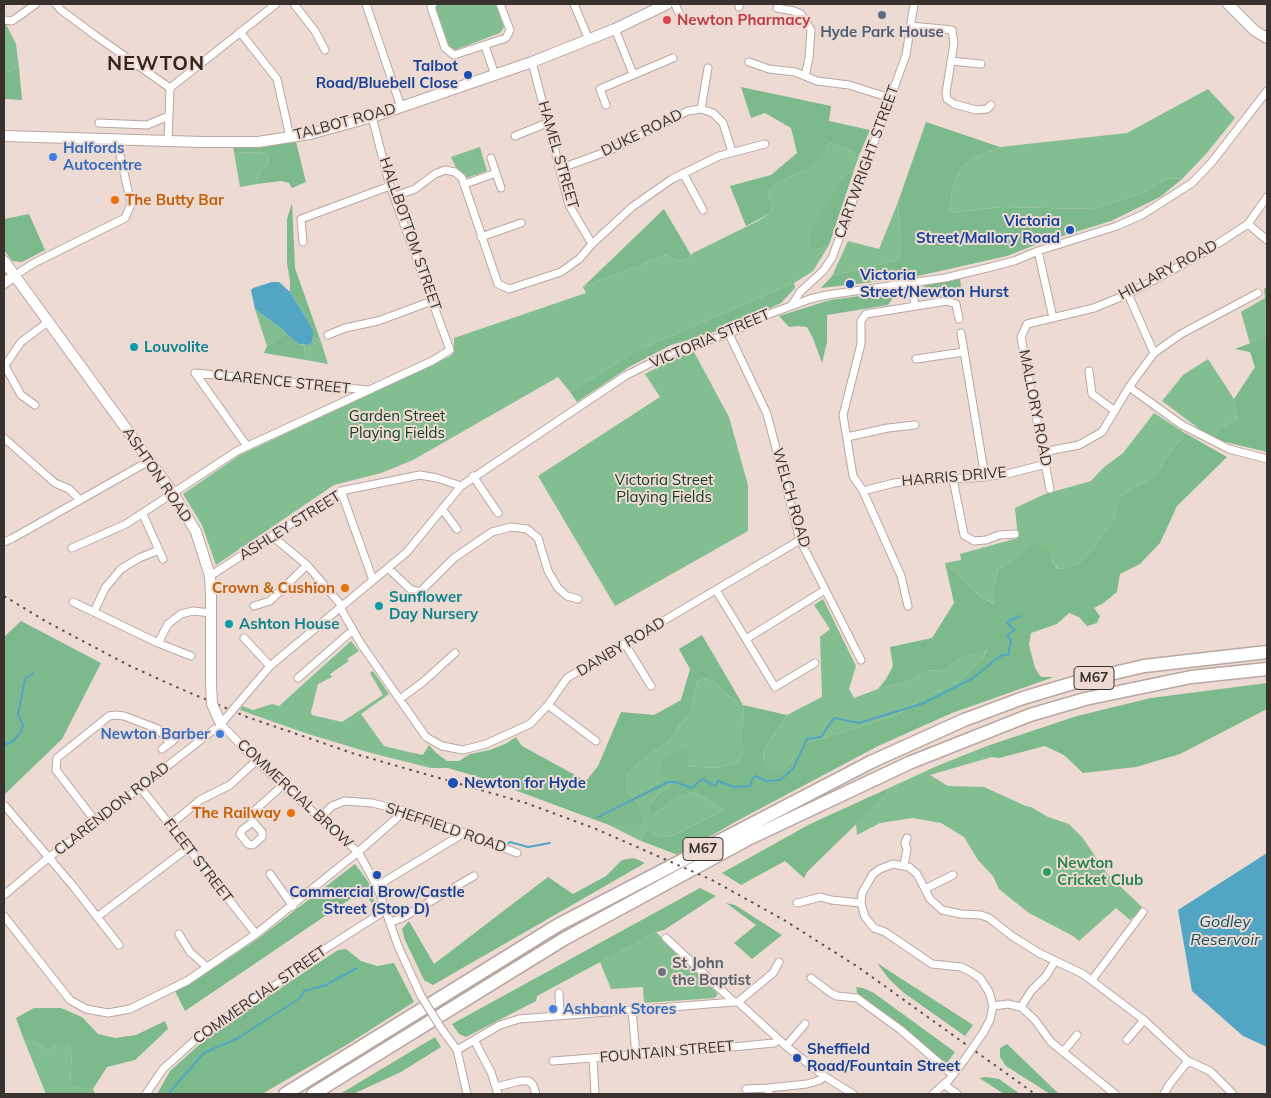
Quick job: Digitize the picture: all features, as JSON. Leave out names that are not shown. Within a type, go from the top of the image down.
[{"type":"highway","name":"M67","points":[[285,1094],[558,926],[871,762],[928,736],[1006,704],[1080,681],[1144,666],[1267,652]]},
{"type":"highway","name":"M67","points":[[313,1094],[564,939],[750,838],[909,763],[1030,715],[1085,699],[1191,677],[1267,669]]},
{"type":"street","points":[[4,20],[12,20],[36,4]]},
{"type":"street","points":[[56,4],[61,10],[96,36],[170,88]]},
{"type":"street","points":[[168,142],[170,88],[276,4]]},
{"type":"street","points":[[294,4],[315,31],[324,50]]},
{"type":"street","points":[[366,4],[401,107]]},
{"type":"street","points":[[433,4],[431,7],[446,48],[454,55],[506,38],[510,30],[500,4]]},
{"type":"street","points":[[574,4],[589,40]]},
{"type":"street","name":"TALBOT ROAD","points":[[4,136],[117,141],[258,142],[310,134],[372,117],[532,62],[615,29],[647,8],[667,4]]},
{"type":"street","points":[[675,4],[682,20]]},
{"type":"street","name":"CARTWRIGHT STREET","points":[[792,306],[800,292],[823,271],[832,258],[906,55],[914,4]]},
{"type":"street","points":[[1228,4],[1255,31],[1267,38]]},
{"type":"street","points":[[777,8],[801,14],[811,30],[809,58],[805,76]]},
{"type":"street","points":[[911,26],[952,30],[954,43],[946,93],[947,99],[954,104],[976,110],[987,109],[991,106]]},
{"type":"street","points":[[615,29],[634,74]]},
{"type":"street","points":[[240,32],[277,79],[290,137]]},
{"type":"street","points":[[485,46],[495,75]]},
{"type":"street","points":[[606,105],[600,89],[673,58]]},
{"type":"street","points":[[951,61],[981,64]]},
{"type":"street","name":"HAMEL STREET","points":[[532,62],[569,205],[592,244]]},
{"type":"street","points":[[749,62],[769,69],[794,72],[817,82],[849,85],[890,98]]},
{"type":"street","points":[[701,109],[708,68]]},
{"type":"street","name":"VICTORIA STREET","points":[[220,724],[270,666],[408,552],[461,486],[473,476],[625,376],[676,350],[729,334],[761,317],[827,295],[945,278],[1005,263],[1117,226],[1142,215],[1192,182],[1212,162],[1267,91]]},
{"type":"street","name":"DUKE ROAD","points":[[559,169],[611,150],[688,111],[701,109],[713,113],[723,123],[732,152]]},
{"type":"street","points":[[99,123],[147,125],[169,116]]},
{"type":"street","name":"HALLBOTTOM STREET","points":[[369,390],[432,361],[450,350],[390,186],[372,117]]},
{"type":"street","points":[[515,136],[548,123]]},
{"type":"street","points":[[4,283],[34,263],[125,218],[131,204],[117,141]]},
{"type":"street","points":[[395,196],[415,188],[444,170],[455,172],[462,178],[465,184],[498,284],[509,289],[561,272],[579,259],[592,244],[632,207],[672,179],[719,156],[765,144]]},
{"type":"street","points":[[491,158],[501,188]]},
{"type":"street","points":[[465,184],[496,173]]},
{"type":"street","points":[[683,173],[703,210]]},
{"type":"street","points":[[303,242],[301,219],[390,186]]},
{"type":"street","name":"HILLARY ROAD","points":[[1053,318],[1094,308],[1128,294],[1208,250],[1248,224],[1267,198]]},
{"type":"street","points":[[481,237],[521,223]]},
{"type":"street","points":[[1248,224],[1267,240]]},
{"type":"street","points":[[1038,251],[1053,318]]},
{"type":"street","name":"ASHTON ROAD","points":[[4,261],[173,493],[196,532],[210,576],[210,684],[212,704],[220,724]]},
{"type":"street","points":[[912,283],[915,306]]},
{"type":"street","points":[[1043,452],[1079,445],[1102,432],[1129,387],[1154,352],[1181,334],[1258,293]]},
{"type":"street","points":[[1128,294],[1154,352]]},
{"type":"street","points":[[328,335],[345,328],[378,321],[432,301]]},
{"type":"street","points":[[908,606],[900,576],[863,491],[853,476],[843,415],[861,344],[861,321],[866,314],[947,301],[956,304],[959,320]]},
{"type":"street","name":"MALLORY ROAD","points":[[1050,489],[1021,336],[1027,324],[1053,318]]},
{"type":"street","points":[[35,405],[21,395],[4,367],[21,342],[48,322]]},
{"type":"street","points":[[961,333],[985,476]]},
{"type":"street","name":"WELCH ROAD","points":[[729,334],[767,414],[800,540],[861,660]]},
{"type":"street","points":[[916,359],[964,352]]},
{"type":"street","points":[[1089,371],[1092,394],[1115,411]]},
{"type":"street","name":"CLARENCE STREET","points":[[247,446],[194,373],[369,390]]},
{"type":"street","points":[[1129,387],[1182,424],[1229,450],[1267,459]]},
{"type":"street","points":[[72,548],[126,524],[237,451],[369,390]]},
{"type":"street","points":[[847,437],[888,428],[915,425]]},
{"type":"street","points":[[4,438],[55,483],[69,489],[80,500]]},
{"type":"street","points":[[4,542],[149,461]]},
{"type":"street","name":"HARRIS DRIVE","points":[[863,491],[894,483],[1007,474],[1046,464]]},
{"type":"street","name":"ASHLEY STREET","points":[[210,576],[341,491],[420,476],[437,478],[461,486]]},
{"type":"street","points":[[473,476],[498,514]]},
{"type":"street","points":[[953,479],[964,535],[974,541],[986,540],[999,535],[1015,534]]},
{"type":"street","points":[[341,491],[373,580]]},
{"type":"street","points":[[442,509],[457,529]]},
{"type":"street","points":[[144,517],[163,559]]},
{"type":"street","points":[[388,568],[410,589],[420,592],[454,558],[492,532],[510,527],[527,529],[538,538],[548,572],[558,588],[567,596],[578,599]]},
{"type":"street","name":"DANBY ROAD","points":[[272,536],[308,565],[341,606],[361,644],[426,737],[442,746],[463,750],[486,744],[530,724],[548,705],[567,678],[800,540]]},
{"type":"street","points":[[94,612],[105,588],[121,569],[139,558],[159,550]]},
{"type":"street","points":[[254,606],[270,601],[308,565]]},
{"type":"street","points":[[716,590],[775,687],[815,663]]},
{"type":"street","points":[[746,639],[825,590]]},
{"type":"street","points":[[73,602],[158,643],[191,656]]},
{"type":"street","points":[[158,643],[168,624],[181,614],[193,611],[211,612]]},
{"type":"street","points":[[298,678],[353,630]]},
{"type":"street","points":[[244,638],[270,666]]},
{"type":"street","points":[[625,644],[651,686]]},
{"type":"street","points":[[400,699],[423,682],[455,653]]},
{"type":"street","points":[[548,705],[596,741]]},
{"type":"street","points":[[96,822],[56,770],[57,758],[109,716],[115,714],[158,729],[170,743]]},
{"type":"street","name":"COMMERCIAL BROW","points":[[220,724],[256,761],[358,852],[378,886],[398,946],[421,996],[457,1050]]},
{"type":"street","name":"CLARENDON ROAD","points":[[4,895],[48,858],[220,724]]},
{"type":"street","points":[[162,749],[177,738]]},
{"type":"street","points":[[170,825],[200,800],[230,785],[256,761]]},
{"type":"street","points":[[254,822],[253,812],[283,785]]},
{"type":"street","name":"FLEET STREET","points":[[140,787],[256,934]]},
{"type":"street","name":"SHEFFIELD ROAD","points":[[320,818],[332,806],[345,801],[372,803],[405,811],[517,853]]},
{"type":"street","points":[[6,806],[119,945]]},
{"type":"street","points":[[4,916],[70,1000],[86,1009],[108,1014],[130,1009],[187,980],[256,934],[293,906],[405,811]]},
{"type":"street","points":[[378,886],[464,833]]},
{"type":"street","points":[[904,865],[907,838]]},
{"type":"street","points":[[97,917],[188,848]]},
{"type":"street","points":[[933,1094],[954,1075],[983,1033],[990,1020],[992,1006],[986,987],[975,975],[961,968],[932,964],[886,932],[874,928],[865,917],[860,903],[864,888],[873,874],[889,865],[904,865],[917,874],[930,898],[942,910],[990,918],[1012,936],[1055,961],[1083,974],[1144,1020],[1188,1061],[1210,1071],[1233,1094]]},
{"type":"street","points":[[270,874],[293,906]]},
{"type":"street","points":[[925,889],[953,875]]},
{"type":"street","points":[[391,922],[402,918],[474,876]]},
{"type":"street","points":[[796,903],[821,897],[860,903]]},
{"type":"street","name":"COMMERCIAL STREET","points":[[146,1094],[163,1069],[205,1031],[386,910]]},
{"type":"street","points":[[1092,980],[1143,912]]},
{"type":"street","points":[[179,934],[190,952],[207,967]]},
{"type":"street","points":[[666,938],[786,1046],[824,1076],[853,1094]]},
{"type":"street","points":[[1021,1007],[1031,991],[1046,976],[1055,961]]},
{"type":"street","points":[[467,1094],[457,1050],[500,1025],[513,1021],[560,1015],[736,1002],[773,973],[780,962]]},
{"type":"street","points":[[811,978],[831,993],[838,996],[857,998],[901,1030],[954,1075]]},
{"type":"street","points":[[559,993],[560,1015]]},
{"type":"street","points":[[992,1006],[1004,1004],[1021,1007],[1035,1020],[1050,1042],[1115,1094]]},
{"type":"street","points":[[632,1010],[636,1054]]},
{"type":"street","points":[[1127,1040],[1144,1020]]},
{"type":"street","points":[[786,1046],[805,1024]]},
{"type":"street","points":[[1063,1052],[1077,1035]]},
{"type":"street","points":[[474,1040],[484,1056],[497,1091],[520,1081],[529,1081],[533,1085],[536,1094]]},
{"type":"street","name":"FOUNTAIN STREET","points":[[553,1061],[774,1043],[779,1040]]},
{"type":"street","points":[[593,1058],[596,1094]]},
{"type":"street","points":[[1164,1094],[1188,1061]]},
{"type":"street","points":[[746,1089],[769,1091],[807,1084],[820,1080],[824,1076]]},
{"type":"street","points":[[945,1085],[957,1094]]},
{"type":"green space","points":[[436,4],[496,4],[504,27],[500,33],[455,50],[449,47],[434,7]]},
{"type":"green space","points":[[4,23],[16,44],[19,68],[4,73]]},
{"type":"green space","points":[[19,68],[22,100],[4,99],[4,73]]},
{"type":"green space","points":[[741,87],[831,106],[829,121],[870,130],[860,153],[831,143],[826,145],[819,159],[804,170],[775,184],[768,194],[772,207],[769,214],[746,226],[730,186],[771,175],[797,153],[791,128],[765,113],[751,118]]},
{"type":"green space","points":[[1208,89],[1235,118],[1206,154],[1182,179],[1169,178],[1140,194],[1093,209],[1002,207],[949,213],[952,189],[961,168],[972,158],[1000,147],[1127,133]]},
{"type":"green space","points":[[926,122],[1000,147],[972,158],[961,168],[952,189],[949,213],[1002,207],[1093,209],[1140,194],[1169,178],[1182,179],[1160,197],[1111,221],[1040,243],[1007,256],[909,278],[821,288],[832,276],[898,260],[901,246],[898,202]]},
{"type":"green space","points":[[296,142],[306,182],[292,188],[289,183],[281,181],[257,184],[260,174],[269,163],[268,153],[234,152],[233,147],[260,147]]},
{"type":"green space","name":"Garden Street Playing Fields","points":[[831,143],[860,153],[854,170],[844,176],[815,250],[829,245],[813,271],[794,283],[636,351],[570,392],[558,377],[413,460],[381,473],[334,485],[216,565],[202,525],[183,494],[240,455],[449,357],[453,354],[454,338],[586,293],[583,287],[666,255],[679,261],[688,258],[693,253],[758,221],[769,214],[772,207],[768,194],[775,184],[804,170],[826,145]]},
{"type":"green space","points":[[480,147],[487,171],[466,178],[456,168],[451,157]]},
{"type":"green space","points":[[234,152],[268,153],[269,163],[260,174],[257,184],[240,187]]},
{"type":"green space","points":[[854,170],[829,245],[815,250],[809,246],[809,237],[844,176]]},
{"type":"green space","points":[[898,202],[901,246],[898,260],[832,276],[848,241],[879,249]]},
{"type":"green space","points":[[292,203],[295,268],[321,342],[313,337],[313,331],[290,292],[287,263],[287,219]]},
{"type":"green space","points":[[664,209],[691,255],[688,258],[679,261],[666,255],[583,287]]},
{"type":"green space","points":[[29,214],[45,250],[22,262],[12,261],[4,250],[4,219]]},
{"type":"green space","points":[[960,278],[962,294],[937,298],[923,286]]},
{"type":"green space","points":[[794,283],[795,288],[781,303],[730,327],[671,345],[629,367],[577,402],[570,392],[636,351]]},
{"type":"green space","points":[[1267,287],[1267,337],[1250,344],[1241,312],[1265,298],[1264,289]]},
{"type":"green space","points":[[898,291],[888,305],[827,315],[827,342],[822,363],[807,327],[789,327],[779,316],[830,300]]},
{"type":"green space","points":[[255,309],[282,329],[287,333],[267,346]]},
{"type":"green space","points":[[287,333],[298,344],[304,345],[306,360],[264,353],[267,346]]},
{"type":"green space","points":[[313,337],[321,342],[328,364],[306,360],[304,345],[312,343]]},
{"type":"green space","points":[[1267,337],[1267,452],[1213,439],[1221,427],[1237,420],[1234,399],[1255,367],[1250,352],[1235,349]]},
{"type":"green space","name":"Victoria Street Playing Fields","points":[[694,352],[729,417],[748,485],[748,531],[615,606],[538,476],[660,397],[645,374],[677,357]]},
{"type":"green space","points":[[1208,359],[1234,399],[1237,420],[1221,427],[1213,439],[1162,401],[1183,375]]},
{"type":"green space","points":[[1154,413],[1185,433],[1153,477],[1119,497],[1115,518],[1094,548],[1077,565],[1059,569],[1053,563],[1049,549],[1013,560],[998,569],[994,586],[995,604],[981,597],[945,563],[961,560],[960,554],[1018,538],[1015,508],[1045,494],[1091,481],[1103,468],[1123,453]]},
{"type":"green space","points":[[1185,433],[1227,457],[1177,506],[1160,543],[1140,564],[1120,574],[1117,592],[1094,608],[1100,616],[1097,623],[1087,626],[1079,617],[1069,613],[1057,624],[1031,633],[1029,645],[1035,668],[1041,677],[1054,677],[952,713],[878,746],[735,822],[678,855],[641,841],[645,832],[649,831],[660,837],[672,836],[724,810],[694,792],[683,795],[668,803],[655,814],[651,813],[651,803],[659,793],[670,788],[671,779],[661,770],[664,761],[676,751],[687,749],[689,758],[686,766],[718,768],[736,763],[743,756],[741,736],[744,716],[743,705],[787,715],[764,749],[763,761],[769,771],[783,771],[807,743],[897,715],[921,700],[958,682],[982,660],[987,649],[962,658],[943,670],[926,671],[908,681],[878,689],[893,666],[890,647],[932,638],[954,603],[945,563],[981,597],[994,604],[994,586],[998,569],[1013,560],[1035,542],[1049,549],[1053,563],[1058,569],[1077,565],[1094,548],[1115,518],[1119,497],[1153,477]]},
{"type":"green space","points":[[823,599],[856,666],[849,689],[854,698],[908,681],[926,671],[943,670],[962,658],[987,648],[982,660],[958,682],[921,700],[897,715],[807,743],[783,771],[769,771],[763,762],[764,749],[787,715],[822,697],[820,637],[830,629],[814,605]]},
{"type":"green space","points":[[21,621],[101,663],[62,739],[4,795],[4,637]]},
{"type":"green space","points":[[702,635],[743,705],[729,696],[713,681],[704,679],[697,681],[690,715],[679,726],[670,740],[638,763],[627,774],[626,792],[637,801],[642,822],[626,825],[609,825],[485,779],[448,768],[431,768],[409,752],[423,755],[429,745],[447,761],[459,761],[470,754],[490,750],[516,737],[522,746],[586,781],[598,766],[621,712],[654,715],[681,700],[690,669],[679,649]]},
{"type":"green space","points":[[351,641],[359,651],[347,659],[349,661],[330,674],[332,677],[318,684],[311,712],[312,715],[342,722],[383,695],[370,673],[373,671],[389,694],[361,714],[384,746],[409,752],[431,768],[371,753],[305,733],[240,710],[242,706],[253,710],[272,704],[279,706]]},
{"type":"green space","points":[[704,679],[713,681],[729,696],[743,705],[744,716],[741,736],[743,756],[736,763],[718,768],[686,766],[671,779],[670,788],[659,793],[651,803],[655,814],[668,803],[683,795],[694,792],[724,810],[672,836],[660,837],[649,831],[645,832],[641,841],[609,825],[626,825],[637,801],[626,792],[627,774],[638,763],[670,740],[679,726],[690,715],[697,681]]},
{"type":"green space","points":[[1267,683],[1267,709],[1180,754],[1136,767],[1083,773],[1064,755],[1045,746],[999,758],[992,757],[987,746],[1077,716],[1151,698]]},
{"type":"green space","name":"Newton Cricket Club","points":[[987,746],[992,757],[930,775],[948,786],[984,787],[1031,807],[1048,817],[1069,824],[1082,837],[1108,875],[1143,908],[1134,917],[1130,920],[1116,908],[1079,941],[1029,913],[999,889],[993,876],[978,860],[964,837],[941,823],[913,818],[880,823],[857,835],[856,824],[885,796],[889,788]]},
{"type":"green space","points":[[889,788],[885,796],[807,872],[804,878],[785,861],[741,885],[722,873],[810,824]]},
{"type":"green space","points":[[634,858],[645,863],[433,985],[424,980],[405,940],[402,929],[409,921],[434,964],[548,877],[573,894],[606,876],[622,860]]},
{"type":"green space","points":[[355,864],[373,891],[375,907],[362,891],[185,1011],[175,991],[190,984],[259,938]]},
{"type":"green space","points":[[700,888],[716,896],[664,930],[656,932],[537,996],[536,1001],[466,1037],[459,1034],[452,1024]]},
{"type":"green space","points":[[726,903],[735,905],[782,935],[752,959],[734,943],[756,925]]},
{"type":"green space","points":[[656,932],[718,994],[715,998],[644,1003],[643,987],[611,989],[600,962]]},
{"type":"green space","points":[[346,949],[361,961],[377,966],[394,963],[414,1002],[348,1044],[262,1094],[157,1094],[170,1071],[210,1035],[338,950]]},
{"type":"green space","points":[[877,963],[973,1025],[965,1036],[904,993],[889,979]]},
{"type":"green space","points":[[856,987],[874,993],[955,1052],[946,1064],[858,996]]},
{"type":"green space","points":[[34,1008],[61,1008],[82,1017],[98,1034],[115,1038],[136,1035],[165,1021],[168,1029],[135,1060],[107,1067],[93,1089],[70,1085],[72,1053],[68,1045],[56,1045],[48,1050],[36,1042],[24,1040],[16,1018]]},
{"type":"green space","points":[[435,1037],[441,1047],[401,1072],[353,1094],[340,1094]]},
{"type":"green space","points":[[24,1040],[36,1042],[48,1050],[56,1045],[68,1045],[72,1053],[70,1084],[93,1089],[95,1094],[46,1094]]},
{"type":"green space","points":[[1007,1044],[1059,1094],[1050,1094],[1006,1066],[1000,1057],[1000,1048]]},
{"type":"green space","points":[[979,1078],[999,1079],[1020,1094],[1004,1094]]},
{"type":"water","points":[[272,282],[279,282],[290,292],[313,331],[312,343],[308,345],[298,344],[282,329],[255,309],[251,290]]},
{"type":"water","name":"Godley Reservoir","points":[[1267,853],[1267,1047],[1243,1036],[1192,991],[1178,910]]},
{"type":"waterway","points":[[598,817],[668,782],[675,782],[692,788],[702,779],[715,786],[718,781],[734,787],[750,786],[756,776],[766,781],[780,780],[793,769],[807,739],[821,737],[834,718],[859,723],[924,703],[973,678],[1000,656],[1009,654],[1011,643],[1007,635],[1015,630],[1007,623],[1021,616]]},
{"type":"waterway","points":[[4,745],[13,741],[21,732],[23,725],[18,715],[25,679],[33,673]]},
{"type":"waterway","points":[[505,846],[510,842],[528,847],[550,843]]},
{"type":"waterway","points":[[168,1094],[204,1053],[238,1038],[300,998],[304,991],[326,985],[357,968]]},
{"type":"railway","points":[[4,596],[47,622],[128,665],[247,717],[352,753],[526,803],[596,829],[712,880],[784,920],[858,967],[1035,1094]]},
{"type":"place","name":"Hyde Park House","points":[[882,15]]},
{"type":"place","name":"Newton Pharmacy","points":[[667,20]]},
{"type":"place","name":"Talbot Road/Bluebell Close","points":[[468,75]]},
{"type":"place","name":"Halfords Autocentre","points":[[53,157]]},
{"type":"place","name":"The Butty Bar","points":[[115,200]]},
{"type":"place","name":"Victoria Street/Mallory Road","points":[[1070,230]]},
{"type":"place","name":"Victoria Street/Newton Hurst","points":[[850,284]]},
{"type":"place","name":"Louvolite","points":[[134,347]]},
{"type":"place","name":"Crown & Cushion","points":[[345,588]]},
{"type":"place","name":"Sunflower Day Nursery","points":[[379,606]]},
{"type":"place","name":"Ashton House","points":[[229,624]]},
{"type":"place","name":"Newton Barber","points":[[220,734]]},
{"type":"place","name":"Newton for Hyde","points":[[453,783]]},
{"type":"place","name":"The Railway","points":[[291,813]]},
{"type":"place","name":"Newton Cricket Club","points":[[1047,872]]},
{"type":"place","name":"Commercial Brow/Castle Street (Stop D)","points":[[377,875]]},
{"type":"place","name":"St John the Baptist","points":[[662,972]]},
{"type":"place","name":"Ashbank Stores","points":[[553,1009]]},
{"type":"place","name":"Sheffield Road/Fountain Street","points":[[797,1058]]},
{"type":"district","name":"NEWTON","points":[[156,64]]}]
